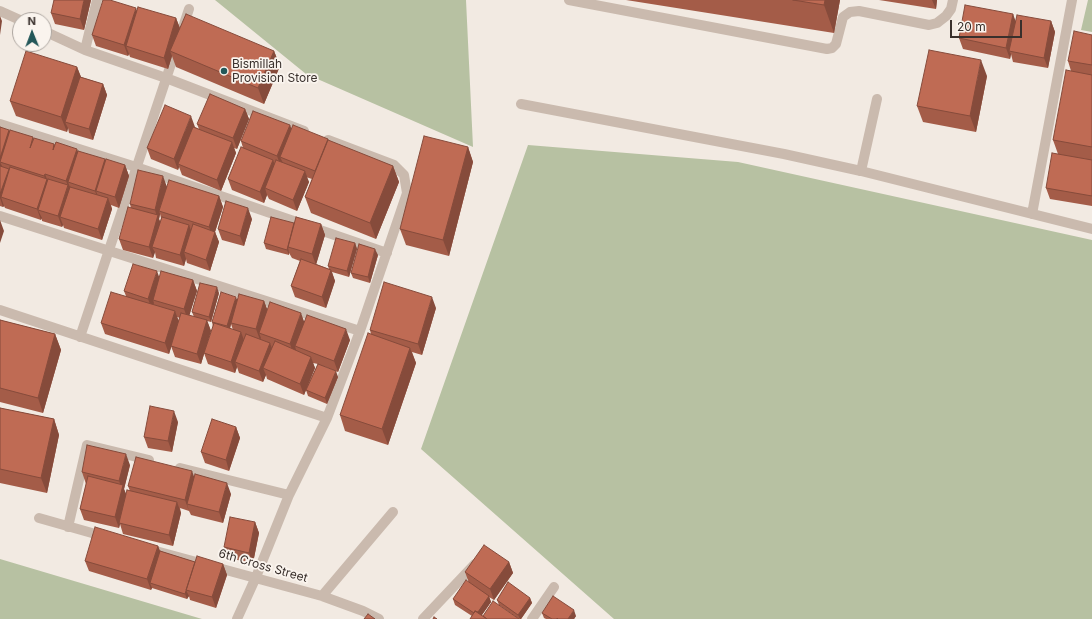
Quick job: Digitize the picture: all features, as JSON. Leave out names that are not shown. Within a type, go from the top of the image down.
[{"type":"street","points":[[85,50],[96,0]]},
{"type":"street","points":[[569,0],[827,49],[832,48],[836,44],[843,17],[850,12],[859,11],[929,25],[937,23],[946,16],[951,9],[953,0]]},
{"type":"street","points":[[1032,214],[1072,0]]},
{"type":"street","points":[[80,337],[189,9]]},
{"type":"street","points":[[0,11],[12,16]]},
{"type":"street","points":[[52,35],[85,50],[166,78],[394,165],[404,175],[407,193],[360,331],[327,418],[289,495],[256,577],[237,619]]},
{"type":"street","points":[[861,171],[877,99]]},
{"type":"street","points":[[521,104],[784,154],[861,171],[1092,229]]},
{"type":"street","points":[[0,124],[136,167],[387,253]]},
{"type":"street","points":[[0,216],[360,331]]},
{"type":"street","points":[[0,310],[327,418]]},
{"type":"street","points":[[68,527],[87,445],[157,462]]},
{"type":"street","points":[[172,466],[289,495]]},
{"type":"street","points":[[322,596],[393,512]]},
{"type":"street","points":[[39,518],[113,539]]},
{"type":"street","name":"6th Cross Street","points":[[143,547],[322,596],[363,611],[379,619]]},
{"type":"street","points":[[423,619],[477,562]]},
{"type":"street","points":[[532,619],[554,587]]},
{"type":"green space","points":[[215,0],[466,0],[473,147],[306,74]]},
{"type":"green space","points":[[1088,0],[1092,0],[1092,32],[1081,30]]},
{"type":"green space","points":[[528,145],[738,162],[1092,240],[1092,619],[614,619],[421,449]]},
{"type":"green space","points":[[0,559],[202,619],[0,619]]},
{"type":"building","points":[[54,0],[84,0],[80,19],[51,12]]},
{"type":"building","points":[[103,0],[110,0],[136,8],[124,45],[92,35]]},
{"type":"building","points":[[793,0],[825,0],[824,5]]},
{"type":"building","points":[[965,5],[1013,14],[1006,48],[959,38]]},
{"type":"building","points":[[138,7],[176,18],[164,58],[126,46]]},
{"type":"building","points":[[186,14],[274,51],[258,88],[170,51]]},
{"type":"building","points":[[1017,15],[1051,21],[1044,58],[1009,51]]},
{"type":"building","points":[[1074,31],[1092,35],[1092,65],[1068,61]]},
{"type":"building","points":[[929,50],[981,60],[970,116],[917,106]]},
{"type":"building","points":[[26,52],[77,67],[61,117],[10,101]]},
{"type":"building","points":[[1066,70],[1092,75],[1092,147],[1053,140]]},
{"type":"building","points":[[80,77],[103,84],[89,129],[65,122]]},
{"type":"building","points":[[210,94],[245,109],[233,138],[197,124]]},
{"type":"building","points":[[165,105],[191,116],[174,159],[147,148]]},
{"type":"building","points":[[253,111],[290,125],[277,156],[241,141]]},
{"type":"building","points":[[293,125],[328,139],[315,171],[280,157]]},
{"type":"building","points":[[0,127],[9,130],[0,158]]},
{"type":"building","points":[[193,127],[232,142],[217,180],[178,164]]},
{"type":"building","points":[[10,130],[33,137],[30,148],[34,138],[54,144],[53,150],[56,142],[77,149],[66,181],[45,174],[44,176],[0,162]]},
{"type":"building","points":[[424,136],[468,147],[443,240],[400,229]]},
{"type":"building","points":[[328,140],[393,166],[370,223],[305,197]]},
{"type":"building","points":[[241,147],[273,160],[260,192],[228,179]]},
{"type":"building","points":[[78,151],[105,159],[95,191],[68,182]]},
{"type":"building","points":[[1052,153],[1092,160],[1092,196],[1046,188]]},
{"type":"building","points":[[106,159],[125,165],[115,197],[96,191]]},
{"type":"building","points":[[276,160],[305,171],[293,200],[265,188]]},
{"type":"building","points":[[0,166],[9,169],[0,194]]},
{"type":"building","points":[[10,167],[47,179],[37,209],[1,197]]},
{"type":"building","points":[[138,170],[163,176],[155,210],[130,204]]},
{"type":"building","points":[[48,179],[68,185],[58,216],[38,210]]},
{"type":"building","points":[[169,180],[219,196],[209,227],[159,211]]},
{"type":"building","points":[[70,187],[108,198],[98,229],[60,217]]},
{"type":"building","points":[[226,201],[248,208],[240,236],[218,229]]},
{"type":"building","points":[[128,207],[158,215],[149,247],[119,239]]},
{"type":"building","points":[[162,217],[189,225],[180,255],[152,247]]},
{"type":"building","points":[[271,217],[294,223],[287,250],[264,243]]},
{"type":"building","points":[[296,217],[321,224],[312,254],[288,247]]},
{"type":"building","points":[[193,224],[215,232],[206,260],[184,252]]},
{"type":"building","points":[[336,238],[355,243],[347,271],[328,266]]},
{"type":"building","points":[[359,244],[375,249],[368,277],[351,273]]},
{"type":"building","points":[[301,259],[331,270],[322,297],[291,286]]},
{"type":"building","points":[[133,264],[157,271],[148,299],[124,291]]},
{"type":"building","points":[[161,271],[193,280],[184,309],[153,300]]},
{"type":"building","points":[[384,282],[432,297],[418,344],[370,330]]},
{"type":"building","points":[[200,283],[217,287],[209,317],[192,312]]},
{"type":"building","points":[[111,292],[175,311],[165,343],[101,323]]},
{"type":"building","points":[[221,292],[236,297],[227,326],[212,322]]},
{"type":"building","points":[[239,294],[264,301],[256,329],[231,323]]},
{"type":"building","points":[[270,302],[301,313],[290,344],[259,333]]},
{"type":"building","points":[[181,313],[207,320],[197,354],[171,346]]},
{"type":"building","points":[[307,315],[346,329],[334,361],[295,346]]},
{"type":"building","points":[[0,320],[55,334],[38,398],[0,388]]},
{"type":"building","points":[[214,323],[241,332],[231,362],[204,353]]},
{"type":"building","points":[[368,333],[410,348],[382,429],[340,415]]},
{"type":"building","points":[[246,334],[270,343],[259,371],[235,362]]},
{"type":"building","points":[[275,341],[311,357],[300,384],[263,368]]},
{"type":"building","points":[[318,364],[336,371],[325,398],[306,390]]},
{"type":"building","points":[[150,406],[174,411],[168,441],[144,437]]},
{"type":"building","points":[[0,408],[54,419],[41,478],[0,469]]},
{"type":"building","points":[[212,419],[236,427],[226,460],[201,452]]},
{"type":"building","points":[[87,445],[126,454],[119,481],[82,472]]},
{"type":"building","points":[[136,457],[192,471],[185,500],[128,486]]},
{"type":"building","points":[[195,474],[227,483],[219,512],[187,504]]},
{"type":"building","points":[[88,476],[123,485],[115,517],[80,509]]},
{"type":"building","points":[[127,490],[177,502],[169,535],[119,523]]},
{"type":"building","points":[[230,517],[255,522],[249,553],[224,547]]},
{"type":"building","points":[[95,527],[158,546],[147,579],[85,561]]},
{"type":"building","points":[[484,545],[509,562],[490,589],[465,572]]},
{"type":"building","points":[[160,551],[195,562],[185,594],[150,583]]},
{"type":"building","points":[[197,556],[223,564],[212,597],[186,590]]},
{"type":"building","points":[[466,580],[489,596],[478,612],[475,611],[474,613],[453,599]]},
{"type":"building","points":[[508,582],[530,598],[518,615],[497,600]]},
{"type":"building","points":[[553,596],[574,610],[568,619],[552,619],[542,613]]},
{"type":"building","points":[[493,601],[519,619],[487,619],[483,616]]},
{"type":"building","points":[[475,611],[487,619],[470,619]]},
{"type":"building","points":[[368,614],[375,619],[364,619]]},
{"type":"place","name":"Bismillah Provision Store","points":[[224,71]]}]
